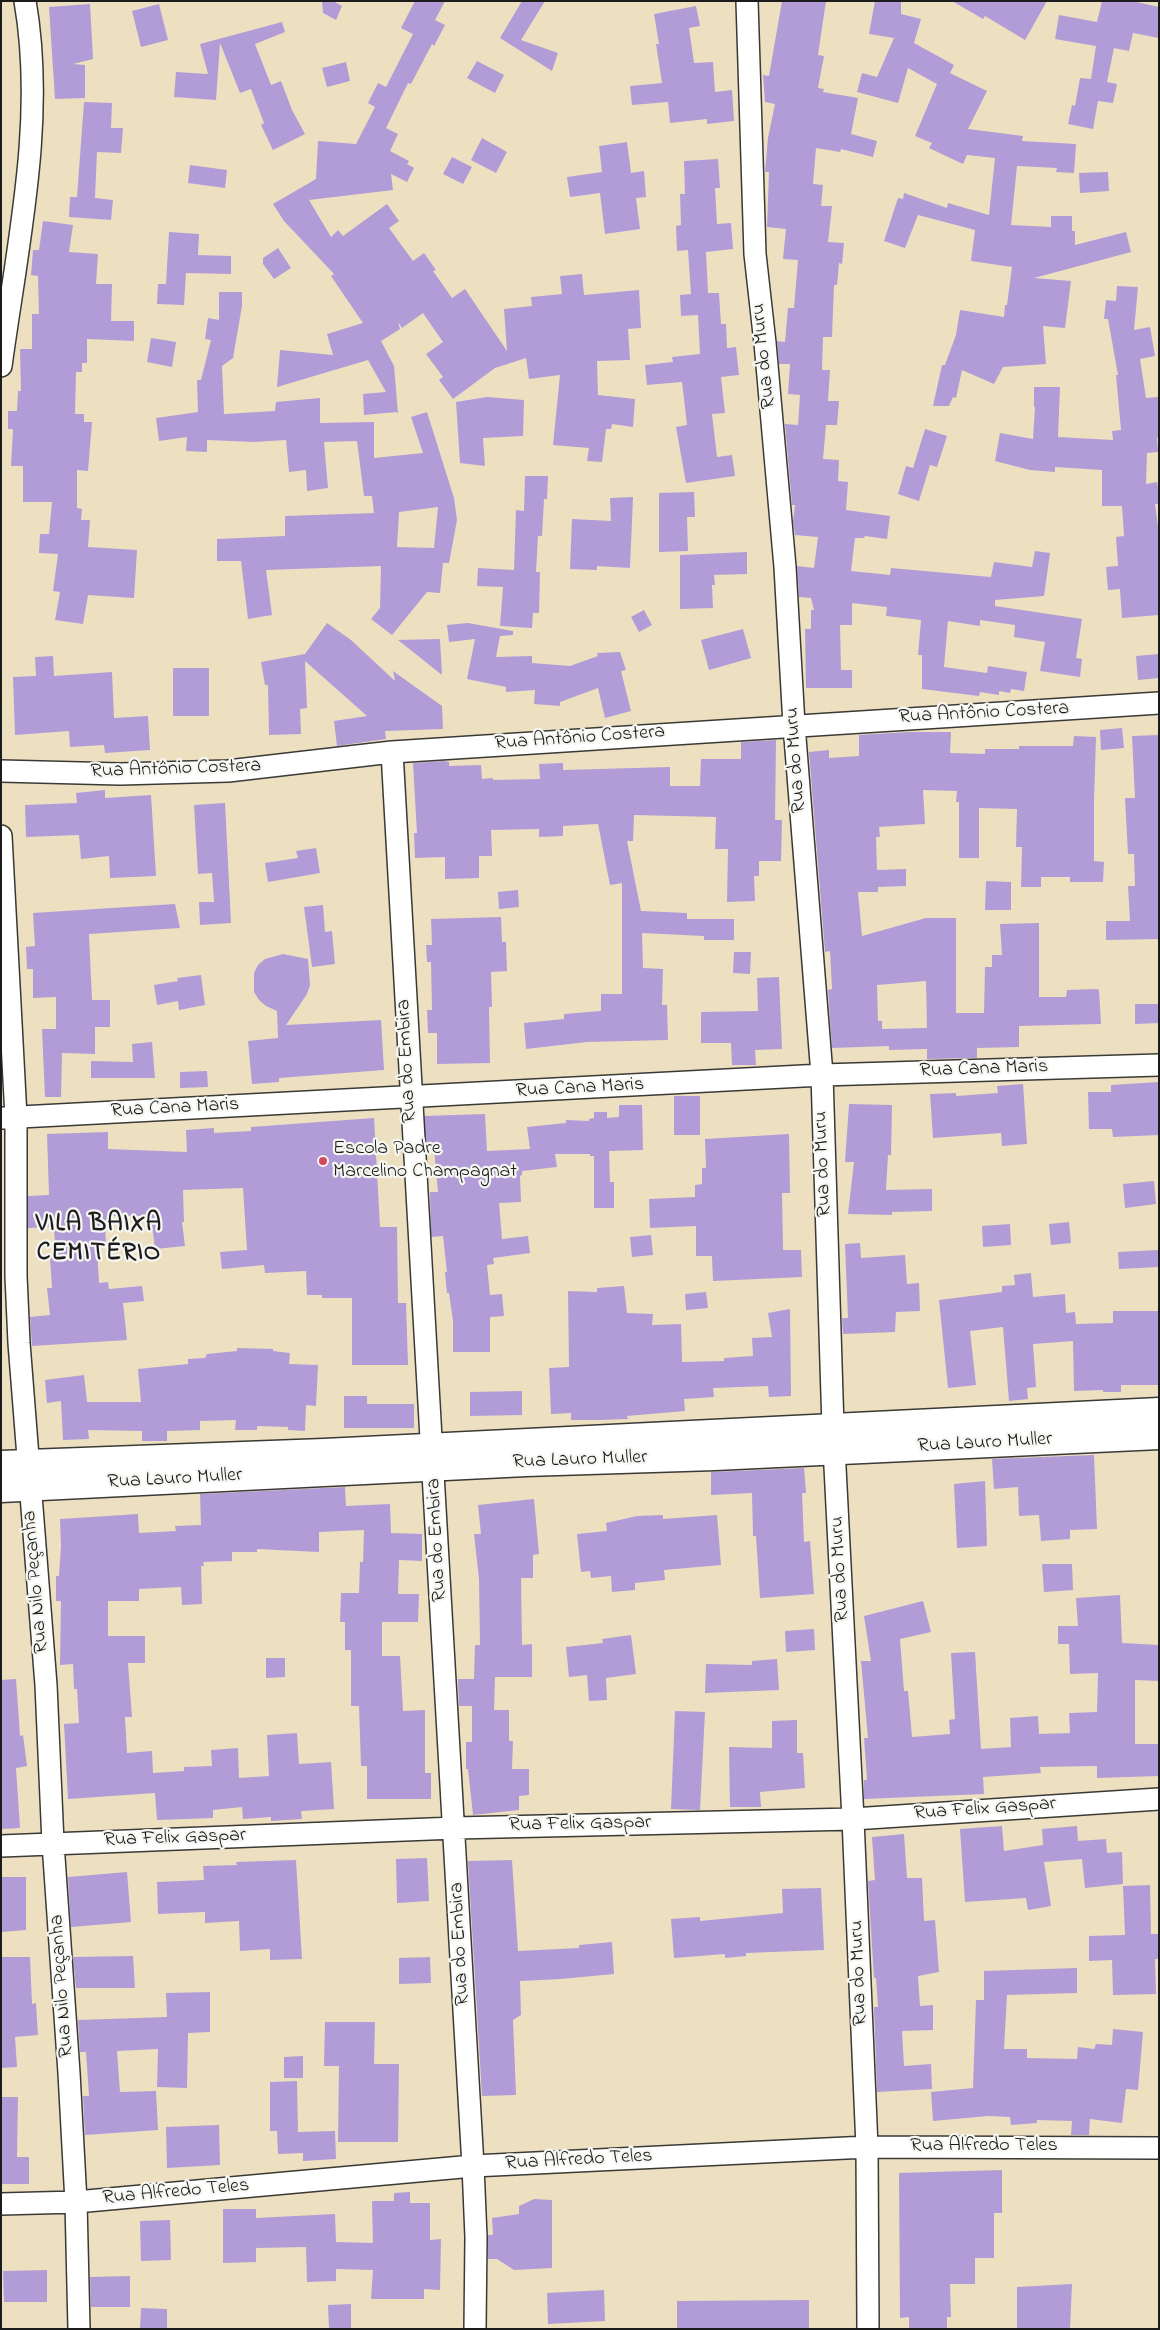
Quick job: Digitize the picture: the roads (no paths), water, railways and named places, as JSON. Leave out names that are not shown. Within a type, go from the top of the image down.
[{"type":"street","points":[[1,366],[32,133],[32,76],[25,1]]},
{"type":"street","name":"Rua do Muru","points":[[747,1],[754,254],[765,343],[785,567],[794,725],[822,1075],[834,1439],[867,2147],[868,2329]]},
{"type":"street","name":"Rua Antônio Costera","points":[[1,771],[120,774],[228,772],[392,752],[794,725],[1159,704]]},
{"type":"street","name":"Rua do Embira","points":[[392,752],[410,1098],[455,1828],[476,2237],[476,2329]]},
{"type":"street","name":"Rua Nilo Peçanha","points":[[1,836],[9,1117],[18,1315],[24,1428],[30,1475],[46,1686],[53,1843],[76,2202],[79,2329]]},
{"type":"street","name":"Rua Cana Maris","points":[[9,1117],[410,1098],[822,1075],[1159,1065]]},
{"type":"street","name":"Rua Lauro Muller","points":[[834,1439],[1159,1411]]},
{"type":"street","name":"Rua Lauro Muller","points":[[1,1489],[30,1475],[525,1452],[834,1439],[1159,1436]]},
{"type":"street","name":"Rua Lauro Muller","points":[[1,1464],[30,1475]]},
{"type":"street","name":"Rua Felix Gaspar","points":[[1,1846],[455,1828],[853,1819],[1159,1799]]},
{"type":"street","name":"Rua Alfredo Teles","points":[[1,2204],[76,2202],[473,2166],[867,2147],[1159,2148]]},
{"type":"place","name":"Escola Padre Marcelino Champagnat","points":[[323,1161]]},
{"type":"district","name":"VILA BAIXA CEMITÉRIO","points":[[99,1240]]}]
